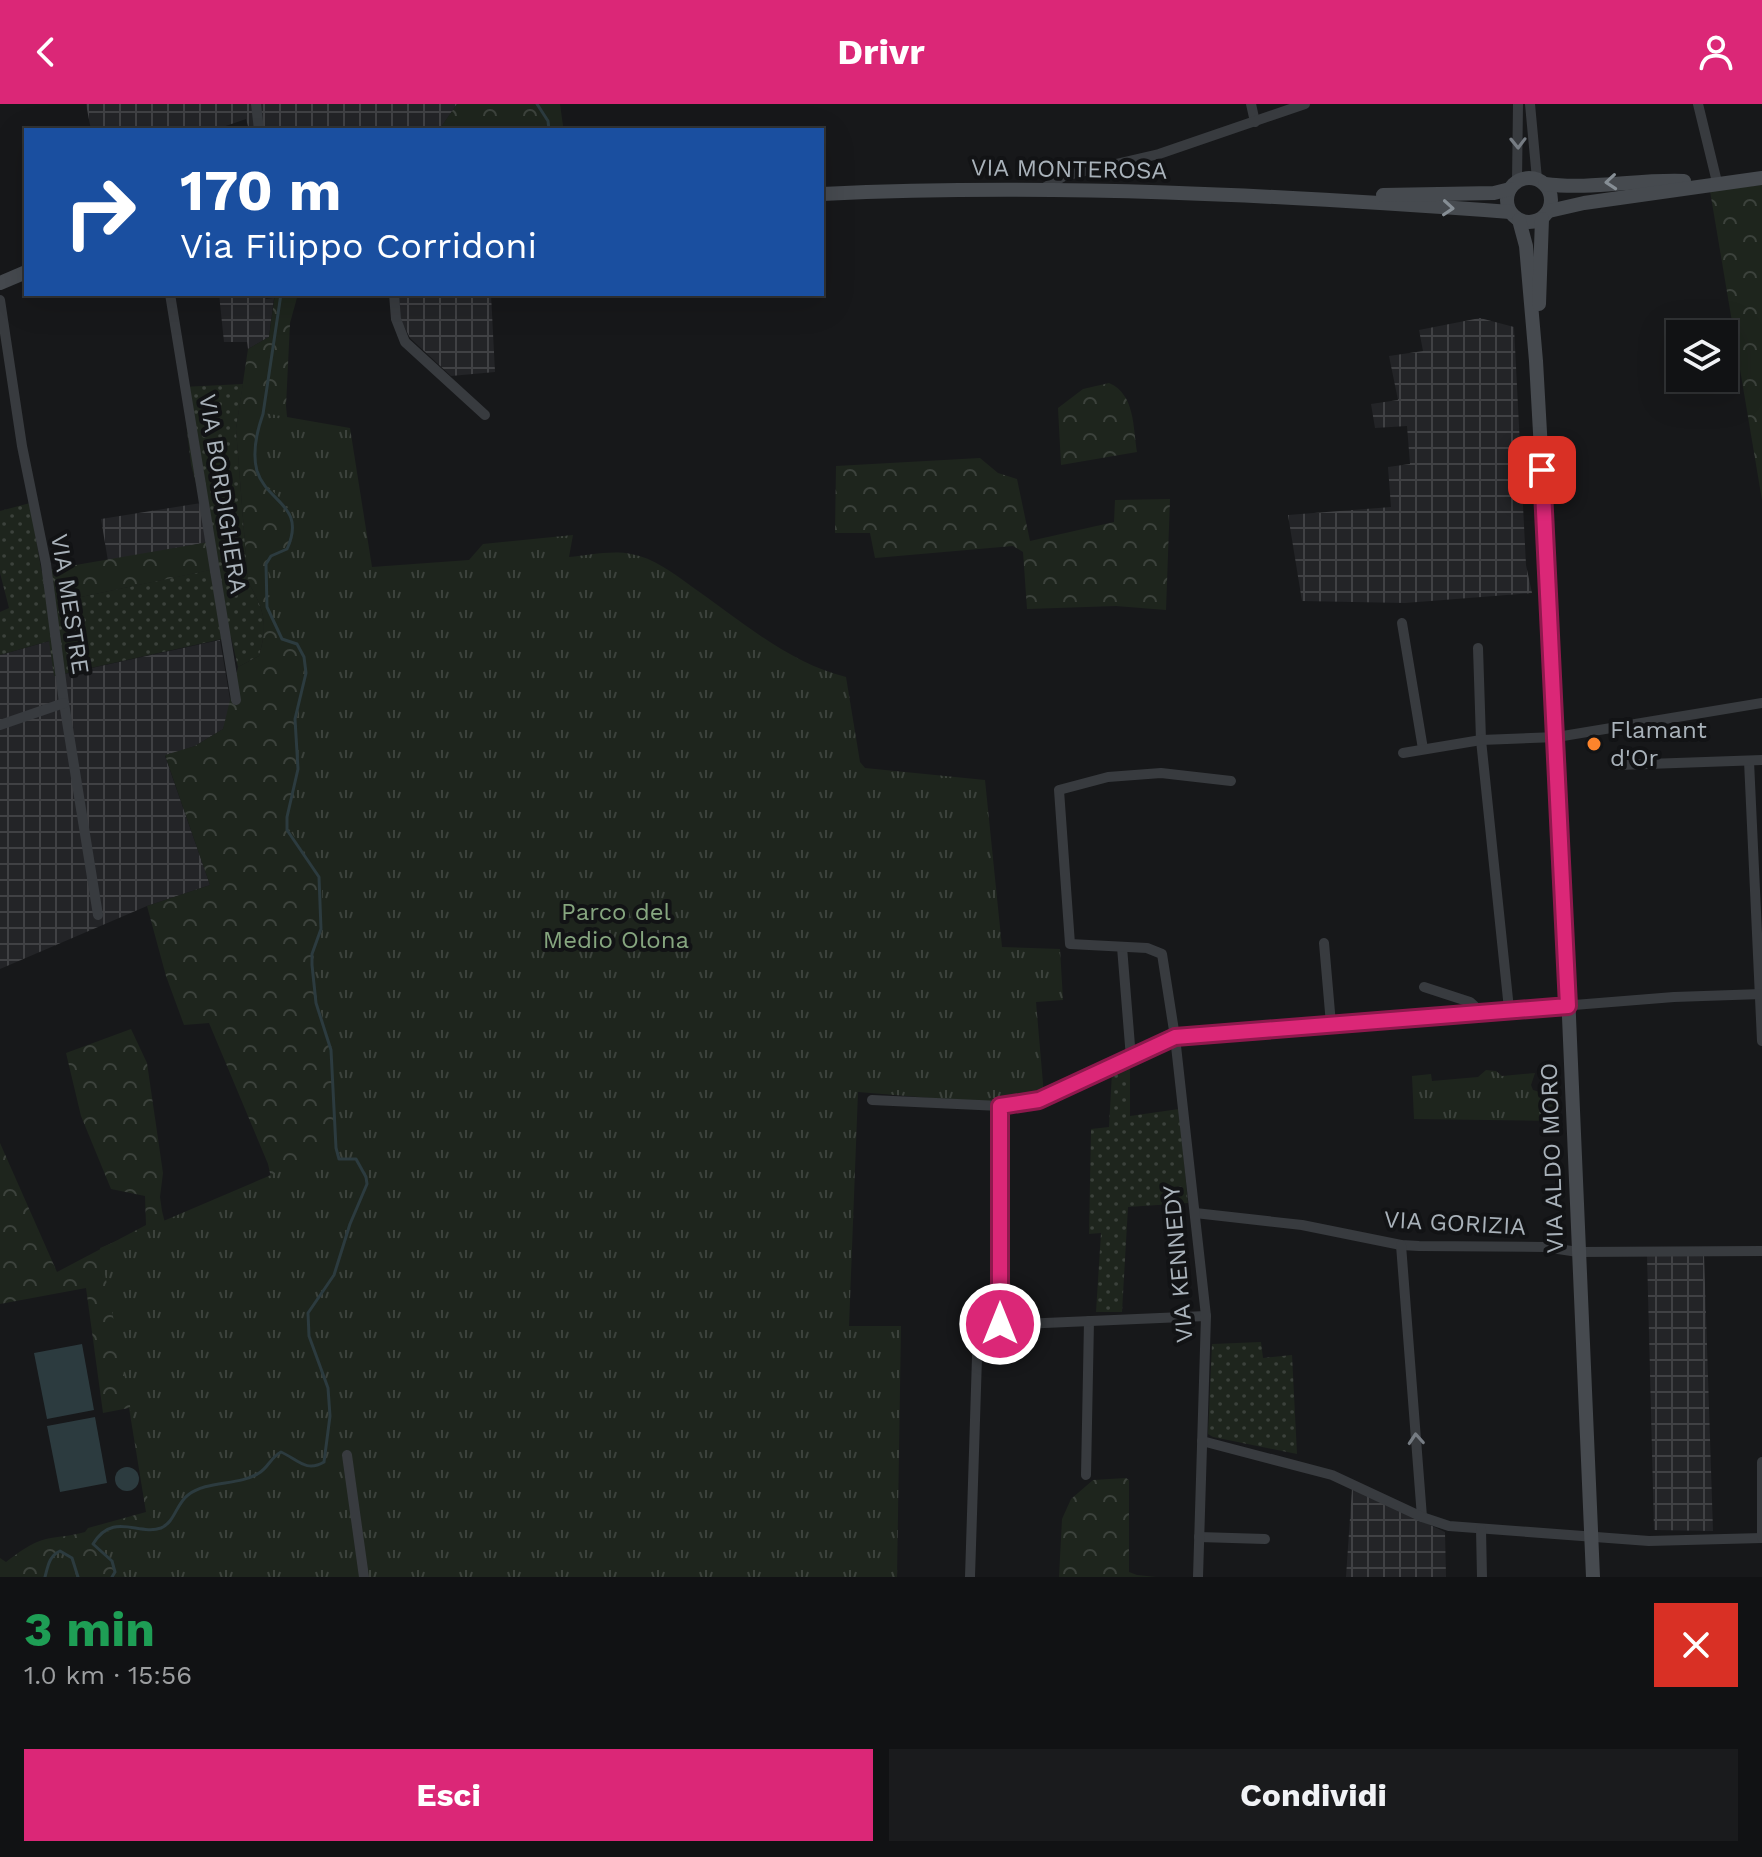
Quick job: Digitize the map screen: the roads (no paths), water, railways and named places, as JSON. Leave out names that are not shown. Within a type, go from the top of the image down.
[{"type":"main road","points":[[1536,361],[1526,246],[1507,205],[1513,185],[1526,178],[1566,187],[1632,181],[1717,182]]},
{"type":"main road","points":[[1514,216],[1526,223],[1564,207],[1717,182],[1762,178]]},
{"type":"main road","points":[[1536,361],[1545,215],[1552,201],[1541,182]]},
{"type":"main road","name":"VIA MONTEROSA","points":[[1315,198],[1494,193],[1513,185]]},
{"type":"main road","name":"VIA MONTEROSA","points":[[824,194],[1044,188],[1315,198],[1514,216]]},
{"type":"main road","points":[[0,283],[24,273]]},
{"type":"main road","name":"VIA ALDO MORO","points":[[1536,361],[1557,737],[1593,1577]]},
{"type":"street","points":[[256,104],[259,128]]},
{"type":"street","points":[[1251,104],[1255,122]]},
{"type":"street","points":[[1044,188],[1064,176],[1159,154],[1305,104]]},
{"type":"street","points":[[1513,185],[1518,104]]},
{"type":"street","points":[[1530,104],[1541,182]]},
{"type":"street","points":[[1698,104],[1717,182]]},
{"type":"street","name":"VIA BORDIGHERA","points":[[170,296],[236,700]]},
{"type":"street","points":[[394,296],[396,319],[405,342],[485,415]]},
{"type":"street","name":"VIA MESTRE","points":[[0,300],[22,446],[46,564],[64,703],[98,915]]},
{"type":"street","points":[[1402,623],[1423,749]]},
{"type":"street","points":[[1478,648],[1481,740],[1509,1009]]},
{"type":"street","points":[[0,725],[64,703]]},
{"type":"street","points":[[1403,753],[1481,740],[1557,737],[1762,703]]},
{"type":"street","points":[[1619,765],[1762,760]]},
{"type":"street","points":[[1749,761],[1762,1041]]},
{"type":"street","points":[[1131,1058],[1122,947],[1070,944],[1059,790],[1108,777],[1161,773],[1231,781]]},
{"type":"street","points":[[1324,943],[1331,1024]]},
{"type":"street","name":"VIA KENNEDY","points":[[1122,947],[1147,948],[1162,954],[1175,1037],[1206,1316],[1198,1577]]},
{"type":"street","points":[[1424,987],[1470,1002],[1481,1012]]},
{"type":"street","points":[[872,1100],[1000,1106],[1039,1100],[1175,1037],[1509,1009],[1761,994]]},
{"type":"street","points":[[1000,1106],[1000,1324]]},
{"type":"street","name":"VIA GORIZIA","points":[[1195,1213],[1302,1225],[1401,1245],[1545,1247],[1578,1252],[1762,1251]]},
{"type":"street","points":[[1401,1245],[1422,1517]]},
{"type":"street","points":[[970,1577],[978,1326],[1206,1316]]},
{"type":"street","points":[[1086,1475],[1089,1321]]},
{"type":"street","points":[[1202,1441],[1332,1475],[1422,1517],[1449,1526],[1672,1541],[1762,1538],[1762,1462]]},
{"type":"street","points":[[347,1455],[364,1577]]},
{"type":"street","points":[[1481,1529],[1482,1577]]},
{"type":"street","points":[[1199,1537],[1265,1539]]},
{"type":"waterway","points":[[537,104],[549,128]]},
{"type":"waterway","points":[[112,1577],[115,1572],[112,1561],[93,1544],[109,1529],[161,1528],[188,1495],[204,1487],[251,1477],[262,1471],[281,1452],[307,1466],[324,1462],[330,1416],[328,1388],[309,1336],[308,1313],[334,1275],[367,1184],[356,1159],[339,1159],[336,1148],[331,1050],[316,1003],[312,965],[312,954],[321,929],[319,877],[287,830],[298,769],[295,719],[306,673],[304,657],[297,644],[282,639],[267,607],[266,564],[271,556],[287,549],[292,523],[289,513],[262,482],[255,457],[281,296]]},
{"type":"waterway","points":[[45,1577],[51,1559],[60,1551],[72,1558],[78,1577]]},
{"type":"place","name":"Flamant d'Or","points":[[1594,744]]},
{"type":"park label","name":"Parco del Medio Olona","points":[[616,926]]}]
